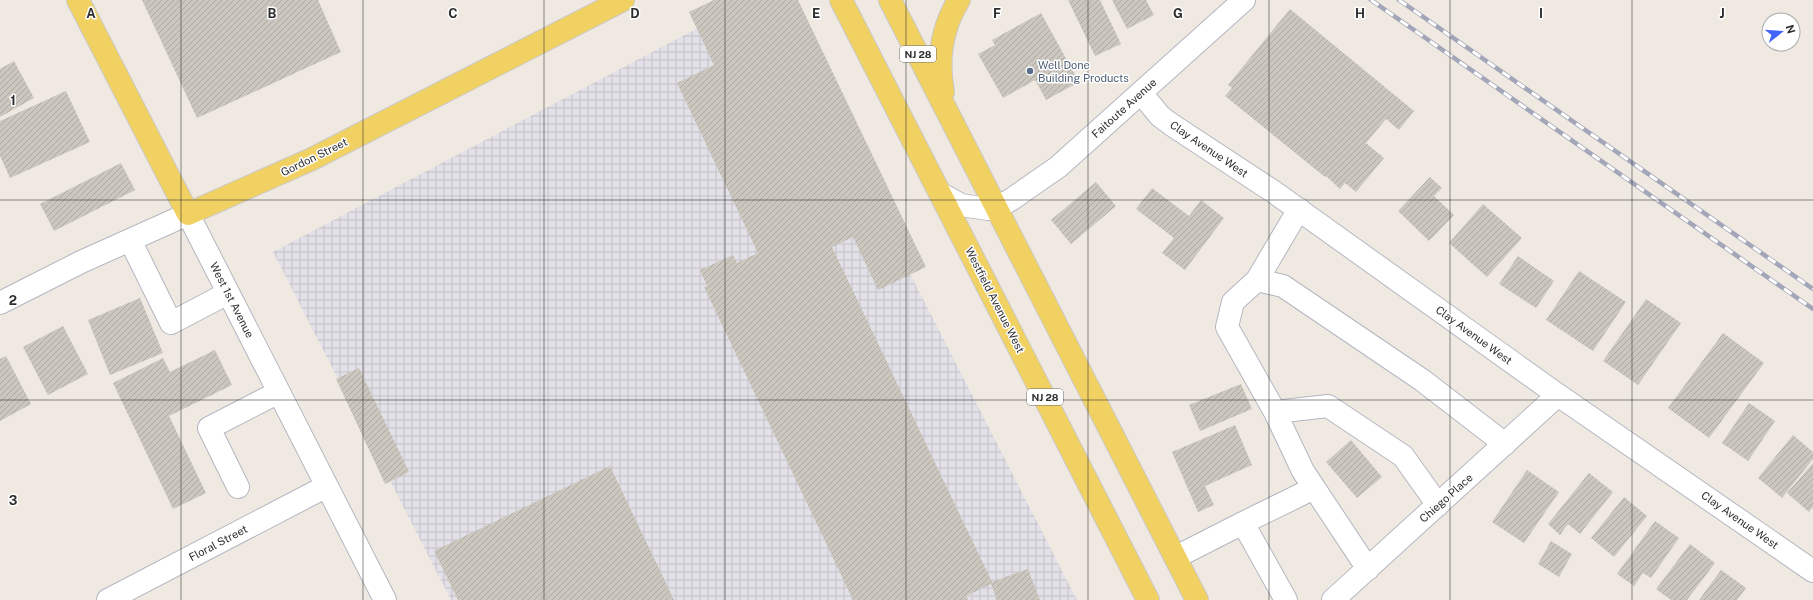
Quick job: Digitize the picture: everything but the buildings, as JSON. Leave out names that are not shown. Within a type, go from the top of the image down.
[{"type":"main road","name":"West 1st Avenue","points":[[78,0],[188,214]]},
{"type":"main road","name":"Gordon Street","points":[[188,214],[306,162],[623,0]]},
{"type":"main road","name":"Westfield Avenue West","points":[[841,0],[1148,600]]},
{"type":"main road","name":"NJ 28","points":[[890,0],[998,207],[1197,600]]},
{"type":"main road","points":[[946,109],[942,82],[941,43],[945,27],[959,0]]},
{"type":"street","name":"Faitoute Avenue","points":[[998,207],[1028,190],[1058,167],[1244,0]]},
{"type":"street","name":"Clay Avenue West","points":[[1140,93],[1160,116],[1172,125],[1299,209],[1558,395],[1813,571]]},
{"type":"street","points":[[941,194],[961,205],[988,209],[998,207]]},
{"type":"street","points":[[1299,209],[1257,280],[1233,302],[1227,327],[1275,412],[1303,471],[1368,568]]},
{"type":"street","name":"Gordon Street","points":[[0,303],[54,275],[188,214]]},
{"type":"street","name":"West 1st Avenue","points":[[188,214],[385,600]]},
{"type":"street","points":[[130,240],[171,324],[228,293]]},
{"type":"street","points":[[1257,280],[1283,286],[1422,380],[1505,444]]},
{"type":"street","points":[[238,487],[209,428],[279,392]]},
{"type":"street","name":"Chiego Place","points":[[1333,600],[1558,395]]},
{"type":"street","points":[[1275,412],[1328,406],[1403,456],[1438,505]]},
{"type":"street","name":"Floral Street","points":[[108,600],[327,486]]},
{"type":"street","points":[[1176,558],[1314,488]]},
{"type":"street","points":[[1243,523],[1286,600]]},
{"type":"shaded area","points":[[751,0],[770,0],[1077,600],[451,600],[273,252]]},
{"type":"railway","points":[[1371,0],[1813,309]]},
{"type":"railway","points":[[1399,0],[1813,289]]},
{"type":"place","name":"Well Done Building Products","points":[[1030,71]]}]
